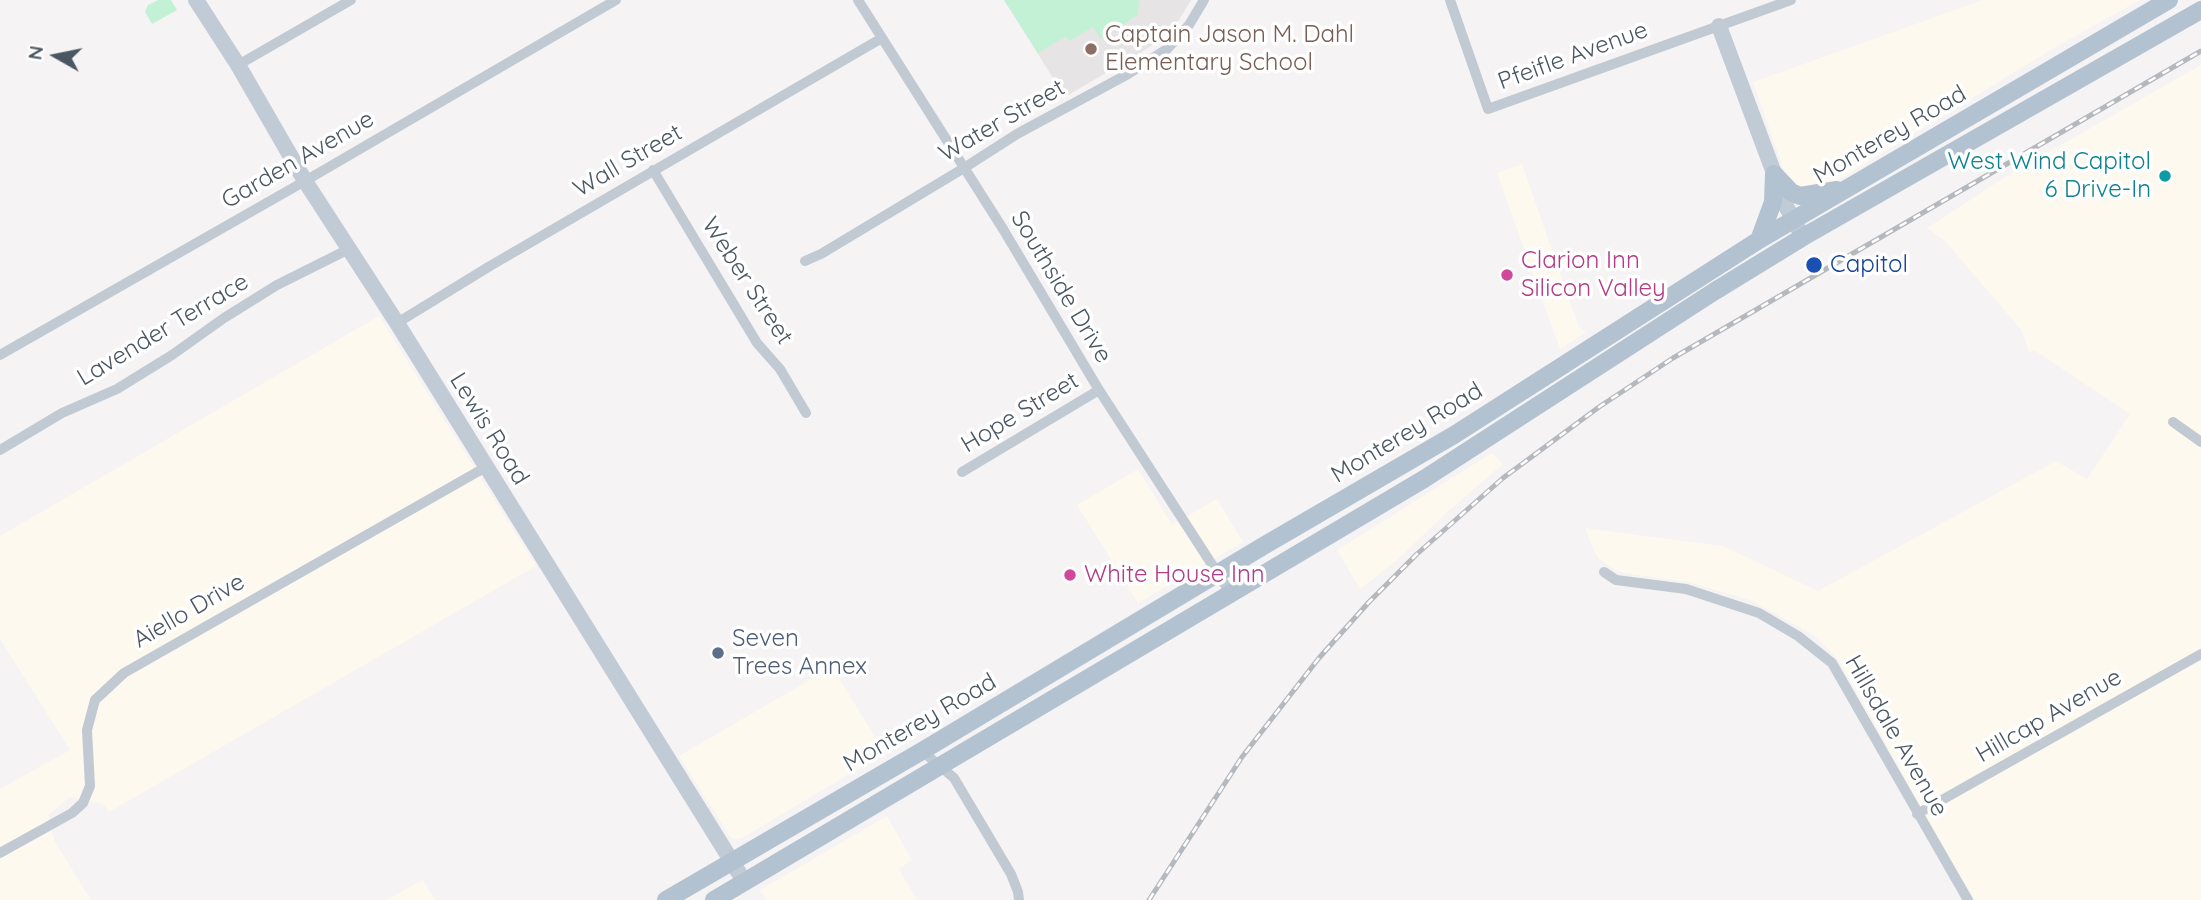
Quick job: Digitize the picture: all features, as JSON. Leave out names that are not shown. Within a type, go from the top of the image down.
[{"type":"main road","name":"Monterey Road","points":[[666,900],[922,751],[1486,414],[1759,240],[2169,0]]},
{"type":"main road","name":"Monterey Road","points":[[714,900],[1424,479],[1803,237],[2201,10]]},
{"type":"main road","points":[[1774,174],[1791,192],[1800,196],[1847,188]]},
{"type":"main road","points":[[1759,240],[1773,202],[1774,174]]},
{"type":"main road","points":[[1486,414],[1498,431]]},
{"type":"street","name":"Lewis Road","points":[[196,0],[238,65],[305,181],[397,323],[744,881]]},
{"type":"street","points":[[238,65],[351,0]]},
{"type":"street","name":"Garden Avenue","points":[[0,355],[616,0]]},
{"type":"street","name":"Southside Drive","points":[[858,0],[1099,390],[1231,594]]},
{"type":"street","name":"Water Street","points":[[805,261],[821,254],[1017,134],[1167,50],[1189,25],[1204,0]]},
{"type":"street","name":"Pfeifle Avenue","points":[[1450,0],[1488,109],[1791,0]]},
{"type":"street","points":[[1719,26],[1774,174],[1803,237]]},
{"type":"street","name":"Wall Street","points":[[397,323],[435,298],[882,38]]},
{"type":"street","name":"Weber Street","points":[[653,170],[757,343],[780,369],[806,413]]},
{"type":"street","name":"Lavender Terrace","points":[[0,450],[62,413],[117,388],[172,355],[276,285],[349,250]]},
{"type":"street","name":"Hope Street","points":[[962,472],[1099,390]]},
{"type":"street","points":[[2173,422],[2201,442]]},
{"type":"street","name":"Aiello Drive","points":[[0,853],[72,813],[83,803],[90,786],[87,730],[94,700],[124,673],[486,467]]},
{"type":"street","name":"Hillsdale Avenue","points":[[1604,572],[1616,580],[1686,589],[1759,613],[1798,636],[1832,663],[1968,900]]},
{"type":"street","name":"Hillcap Avenue","points":[[1917,814],[2201,654]]},
{"type":"street","points":[[922,751],[954,778],[1011,874],[1019,900]]},
{"type":"shaded area","name":"Captain Jason M. Dahl Elementary School","points":[[1004,0],[1191,0],[1179,20],[1153,45],[1065,97]]},
{"type":"shaded area","points":[[1983,0],[2140,0],[2054,48],[1840,179],[1809,191],[1788,182],[1753,82]]},
{"type":"shaded area","points":[[2201,65],[2201,900],[1975,900],[1957,874],[1838,660],[1827,648],[1812,634],[1750,600],[1688,582],[1615,570],[1597,557],[1585,528],[1723,546],[1818,591],[2056,461],[2087,479],[2130,414],[2034,350],[2029,353],[2022,331],[1945,241],[1927,228],[2010,174]]},
{"type":"shaded area","points":[[1522,164],[1579,327],[1586,332],[1560,349],[1497,173]]},
{"type":"shaded area","points":[[379,316],[536,566],[109,812],[104,804],[70,797],[48,815],[54,840],[91,900],[0,900],[0,789],[70,750],[0,639],[0,536]]},
{"type":"shaded area","points":[[1492,453],[1503,464],[1397,560],[1360,589],[1337,550]]},
{"type":"shaded area","points":[[1138,469],[1172,525],[1217,499],[1243,542],[1138,603],[1077,505]]},
{"type":"shaded area","points":[[832,667],[885,753],[742,838],[734,839],[679,756]]},
{"type":"shaded area","points":[[887,816],[912,860],[899,869],[917,900],[766,900],[760,890]]},
{"type":"shaded area","points":[[423,880],[435,900],[386,900]]},
{"type":"green space","points":[[158,0],[171,0],[177,10],[152,24],[145,12],[148,5]]},
{"type":"green space","points":[[1004,0],[1139,0],[1138,15],[1101,39],[1093,27],[1069,41],[1066,36],[1038,53]]},
{"type":"railway","points":[[1149,900],[1242,757],[1319,658],[1417,554],[1503,478],[1599,407],[1673,358],[2201,51]]},
{"type":"place","name":"Captain Jason M. Dahl Elementary School","points":[[1091,49]]},
{"type":"place","name":"West Wind Capitol 6 Drive-In","points":[[2165,176]]},
{"type":"place","name":"Capitol","points":[[1814,265]]},
{"type":"place","name":"Clarion Inn Silicon Valley","points":[[1507,275]]},
{"type":"place","name":"White House Inn","points":[[1070,575]]},
{"type":"place","name":"Seven Trees Annex","points":[[718,653]]}]
